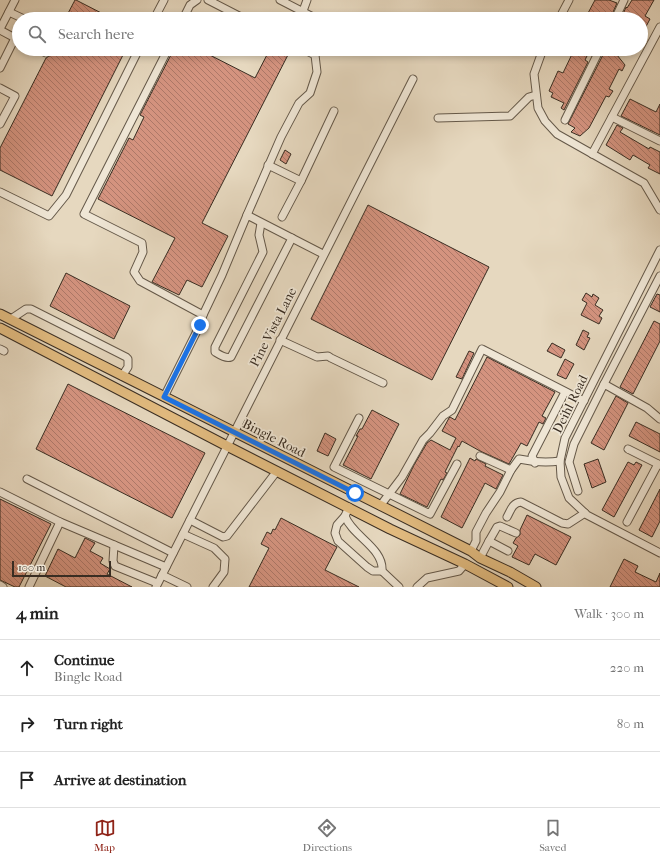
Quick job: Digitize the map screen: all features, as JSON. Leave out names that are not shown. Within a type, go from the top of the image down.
[{"type":"main road","name":"Bingle Road","points":[[0,314],[471,552],[536,587]]},
{"type":"main road","points":[[11,319],[1,330],[277,471],[347,511],[465,564],[508,587]]},
{"type":"main road","points":[[115,388],[122,376]]},
{"type":"main road","points":[[347,511],[355,493]]},
{"type":"main road","points":[[465,564],[471,552]]},
{"type":"street","points":[[12,36],[0,30],[15,0]]},
{"type":"street","points":[[158,12],[164,0]]},
{"type":"street","points":[[186,12],[190,5],[197,0]]},
{"type":"street","points":[[208,0],[231,12]]},
{"type":"street","points":[[280,0],[302,11],[307,0]]},
{"type":"street","points":[[563,12],[569,0]]},
{"type":"street","points":[[618,12],[624,0]]},
{"type":"street","points":[[648,50],[660,27]]},
{"type":"street","points":[[0,68],[12,48]]},
{"type":"street","points":[[0,192],[49,216],[66,196],[136,56]]},
{"type":"street","points":[[164,56],[84,214],[142,243],[143,252],[134,272],[140,281],[203,315]]},
{"type":"street","points":[[164,397],[200,325],[268,165],[299,103],[310,93],[317,72],[314,56]]},
{"type":"street","points":[[540,56],[534,74],[538,108],[545,121],[557,134],[644,183],[660,210]]},
{"type":"street","points":[[565,120],[597,56]]},
{"type":"street","points":[[592,154],[645,56]]},
{"type":"street","name":"Pine Vista Lane","points":[[156,585],[413,79]]},
{"type":"street","points":[[0,88],[15,96],[0,124]]},
{"type":"street","points":[[438,118],[510,116],[529,97],[536,95]]},
{"type":"street","points":[[282,217],[301,181],[334,111]]},
{"type":"street","points":[[612,117],[660,141]]},
{"type":"street","points":[[268,165],[301,181]]},
{"type":"street","points":[[247,215],[323,254]]},
{"type":"street","points":[[261,223],[259,235],[263,252],[215,347],[215,352],[221,355],[232,357],[292,238]]},
{"type":"street","name":"Deihl Road","points":[[660,250],[565,438],[560,461],[561,477],[569,498],[587,516],[660,553]]},
{"type":"street","points":[[578,491],[569,462],[574,444],[660,278]]},
{"type":"street","points":[[11,319],[26,309],[31,309],[126,357],[128,359],[128,365],[122,376]]},
{"type":"street","points":[[280,340],[317,358],[328,356],[383,383]]},
{"type":"street","points":[[380,506],[402,477],[423,440],[443,416],[452,410],[482,349],[584,402]]},
{"type":"street","points":[[604,384],[647,408],[660,419]]},
{"type":"street","points":[[535,462],[532,456],[565,392]]},
{"type":"street","points":[[327,479],[359,418]]},
{"type":"street","points":[[628,449],[659,465],[628,522]]},
{"type":"street","points":[[480,456],[511,470]]},
{"type":"street","points":[[471,552],[476,541],[476,532],[511,470],[519,459],[548,463],[560,461]]},
{"type":"street","points":[[423,528],[457,464]]},
{"type":"street","points":[[334,467],[430,514]]},
{"type":"street","points":[[190,520],[223,537],[228,536],[277,471]]},
{"type":"street","points":[[28,479],[173,553]]},
{"type":"street","points":[[0,492],[60,522],[166,567]]},
{"type":"street","points":[[507,517],[513,504],[516,502],[521,502],[562,523],[568,524],[585,513]]},
{"type":"street","points":[[347,511],[352,529],[374,550],[381,559],[383,565],[382,570]]},
{"type":"street","points":[[347,511],[337,525],[335,533],[338,541],[367,568],[373,571],[382,570]]},
{"type":"street","points":[[29,587],[60,522]]},
{"type":"street","points":[[480,558],[497,527],[500,526],[516,533]]},
{"type":"street","points":[[183,534],[214,548],[225,559],[224,572],[213,587]]},
{"type":"street","points":[[489,541],[508,551]]},
{"type":"street","points":[[114,545],[113,561],[115,566],[156,585]]},
{"type":"street","points":[[417,587],[428,578],[459,571],[465,564]]},
{"type":"street","points":[[382,570],[399,587]]},
{"type":"street","points":[[162,575],[187,587]]},
{"type":"building","points":[[76,0],[99,12],[69,12]]},
{"type":"building","points":[[595,0],[609,0],[617,3],[613,12],[589,12]]},
{"type":"building","points":[[632,0],[654,0],[647,12],[624,12],[626,7],[627,8]]},
{"type":"building","points":[[49,56],[122,56],[52,196],[0,170],[0,148],[46,58]]},
{"type":"building","points":[[170,56],[212,56],[255,78],[266,56],[287,56],[202,223],[228,236],[202,287],[187,280],[179,295],[152,282],[175,238],[98,199],[129,138],[133,140],[144,117],[140,115]]},
{"type":"building","points":[[571,56],[587,56],[585,60],[588,62],[564,110],[561,108],[564,103],[551,97],[553,93],[549,91],[558,71],[563,73]]},
{"type":"building","points":[[602,56],[618,56],[625,65],[622,71],[619,69],[609,89],[613,91],[609,97],[606,96],[589,128],[580,136],[571,132],[575,128],[568,124]]},
{"type":"building","points":[[630,99],[656,112],[660,104],[660,135],[621,116]]},
{"type":"building","points":[[617,125],[623,128],[620,132],[649,149],[650,147],[660,152],[660,174],[648,168],[650,165],[633,155],[630,160],[606,145]]},
{"type":"building","points":[[285,150],[291,154],[286,164],[280,160]]},
{"type":"building","points":[[368,205],[489,267],[432,380],[311,319]]},
{"type":"building","points":[[66,273],[130,306],[114,339],[50,306]]},
{"type":"building","points":[[586,293],[592,297],[593,294],[599,298],[595,305],[603,310],[599,316],[602,318],[599,324],[581,315],[587,303],[582,300]]},
{"type":"building","points":[[657,294],[660,295],[660,312],[650,307]]},
{"type":"building","points":[[654,321],[660,324],[660,341],[633,394],[620,387]]},
{"type":"building","points":[[583,330],[589,333],[587,337],[590,338],[584,350],[576,345]]},
{"type":"building","points":[[552,343],[565,350],[561,358],[547,351]]},
{"type":"building","points":[[469,351],[474,353],[462,379],[456,377]]},
{"type":"building","points":[[487,357],[555,392],[542,416],[546,418],[543,424],[539,422],[527,446],[521,443],[509,464],[462,441],[445,472],[447,473],[443,480],[441,479],[427,507],[400,494],[427,443],[431,440],[450,450],[456,438],[442,431],[450,417],[455,420]]},
{"type":"building","points":[[565,359],[574,364],[566,379],[557,375]]},
{"type":"building","points":[[68,384],[205,453],[172,518],[36,449]]},
{"type":"building","points":[[616,396],[628,403],[604,450],[591,443]]},
{"type":"building","points":[[372,410],[399,424],[371,479],[343,465],[358,436],[356,436],[360,429],[362,429]]},
{"type":"building","points":[[636,422],[660,434],[660,452],[629,436]]},
{"type":"building","points":[[325,433],[336,439],[328,456],[317,451]]},
{"type":"building","points":[[470,458],[486,464],[485,466],[503,475],[496,489],[485,483],[462,528],[441,517]]},
{"type":"building","points":[[598,459],[606,482],[592,488],[584,464]]},
{"type":"building","points":[[628,462],[634,465],[636,462],[642,465],[614,517],[602,510]]},
{"type":"building","points":[[660,489],[660,521],[652,537],[639,530]]},
{"type":"building","points":[[0,499],[51,524],[19,587],[15,587],[0,580]]},
{"type":"building","points":[[527,515],[571,537],[556,565],[535,554],[529,565],[512,557],[518,546],[513,543],[520,535],[520,530]]},
{"type":"building","points":[[281,518],[337,547],[325,570],[359,587],[249,587],[269,548],[261,544],[267,532],[271,534],[273,529],[275,530]]},
{"type":"building","points":[[85,538],[95,543],[90,551],[103,558],[100,563],[110,569],[107,574],[132,587],[66,587],[45,576],[58,549],[75,558]]},
{"type":"building","points":[[624,559],[638,566],[635,572],[656,582],[660,573],[660,587],[610,587]]},
{"type":"route","points":[[200,325],[164,397],[355,493]]}]
